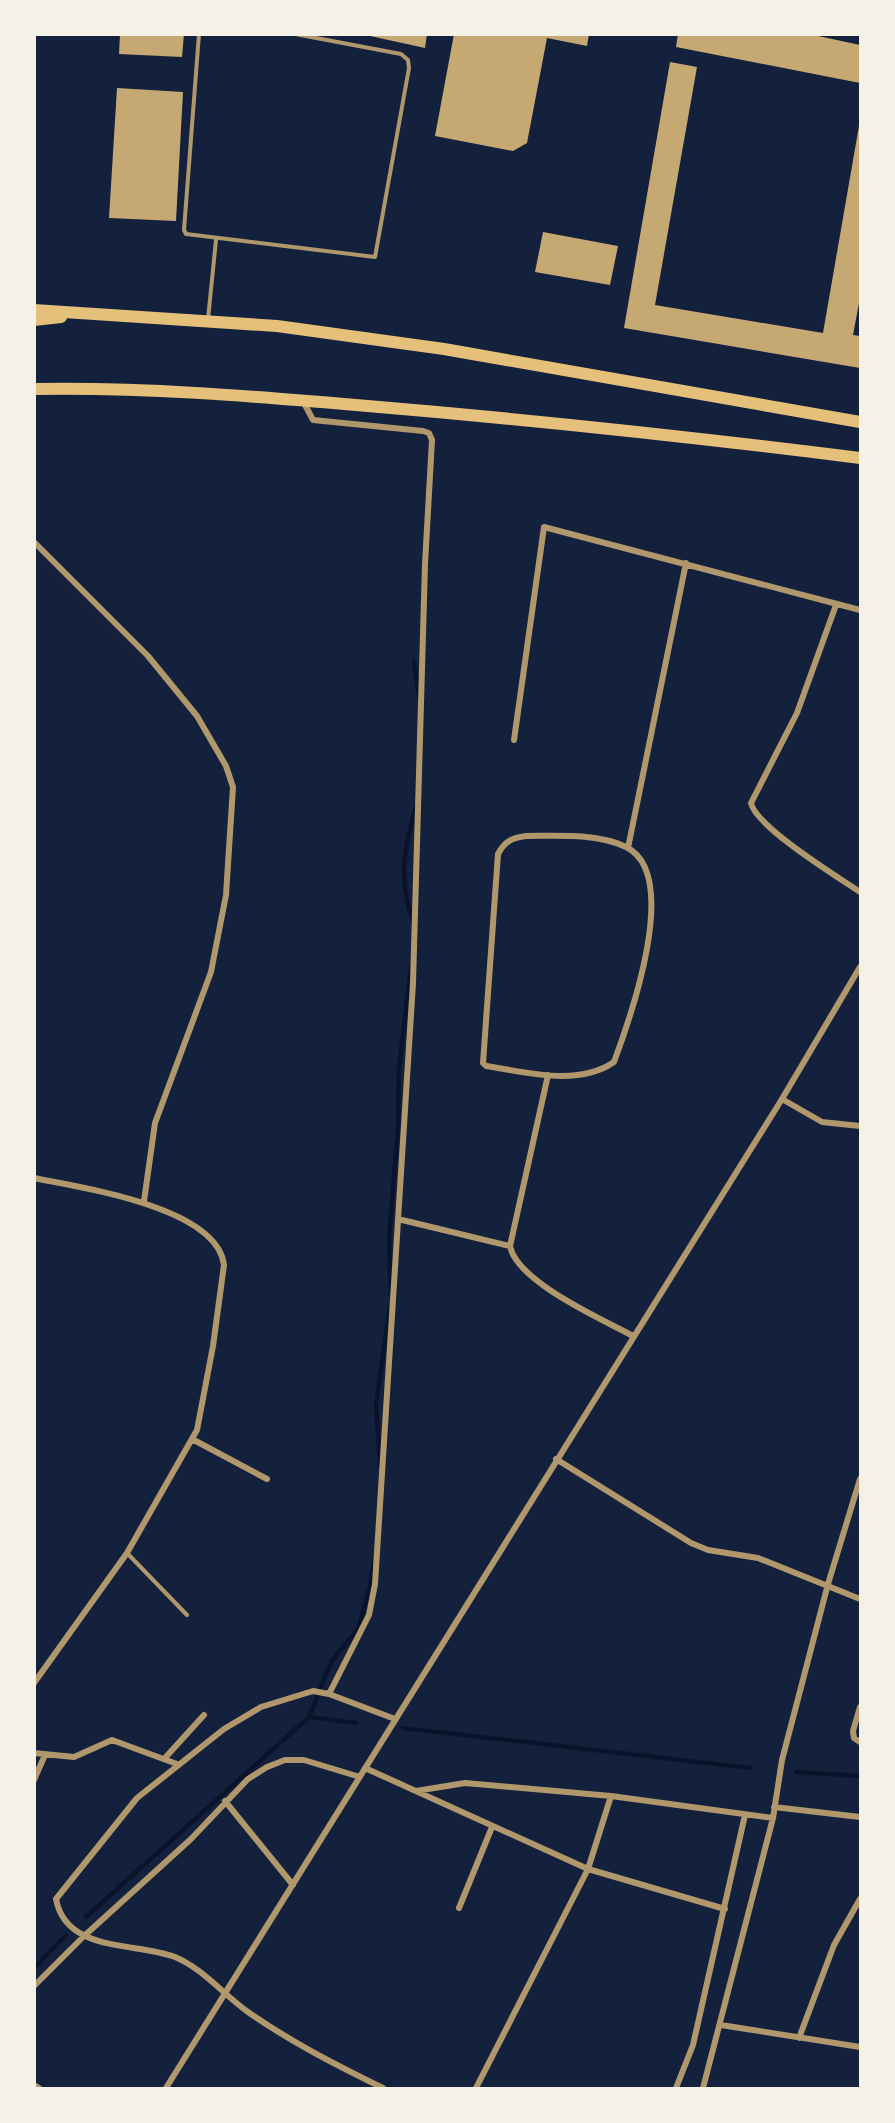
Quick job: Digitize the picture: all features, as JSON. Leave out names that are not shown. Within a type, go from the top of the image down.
[{"type":"highway","points":[[34,310],[277,326],[444,349],[861,422]]},
{"type":"highway","points":[[34,320],[92,314]]},
{"type":"highway","points":[[34,382],[85,388],[272,398],[569,424],[861,458]]},
{"type":"highway","points":[[34,389],[85,388]]},
{"type":"street","points":[[303,401],[313,420],[423,431],[429,433],[432,440],[425,564],[413,983],[375,1584],[369,1615],[329,1694]]},
{"type":"street","points":[[514,740],[544,527],[861,610]]},
{"type":"street","points":[[34,542],[133,640],[197,716],[226,766],[233,787],[226,895],[211,972],[155,1123],[144,1201]]},
{"type":"street","points":[[628,848],[686,564]]},
{"type":"street","points":[[836,605],[797,713],[751,803],[756,814],[793,846],[861,892]]},
{"type":"street","points":[[526,836],[599,840],[628,848],[642,863],[650,880],[652,896],[642,977],[635,1005],[614,1062],[603,1070],[589,1073],[548,1075],[486,1066],[482,1057],[498,854],[503,845],[513,838],[526,836]]},
{"type":"street","points":[[166,2088],[782,1099],[861,967]]},
{"type":"street","points":[[548,1075],[510,1246],[512,1257],[548,1290],[633,1336]]},
{"type":"street","points":[[782,1099],[822,1122],[861,1126]]},
{"type":"street","points":[[34,1178],[144,1201],[211,1235],[223,1252],[224,1265],[213,1346],[200,1416],[192,1439],[127,1553],[34,1683]]},
{"type":"street","points":[[398,1219],[510,1246]]},
{"type":"street","points":[[192,1439],[267,1479]]},
{"type":"street","points":[[556,1459],[691,1542],[708,1550],[758,1558],[861,1599]]},
{"type":"street","points":[[703,2088],[773,1818],[782,1760],[828,1584],[861,1479]]},
{"type":"street","points":[[383,2088],[283,2036],[224,1995],[188,1963],[172,1956],[83,1937],[58,1912],[56,1899],[127,1808],[177,1764],[224,1729],[261,1707],[313,1691],[329,1694],[395,1719]]},
{"type":"street","points":[[861,1707],[853,1731],[854,1738],[861,1742]]},
{"type":"street","points":[[164,1759],[204,1715]]},
{"type":"street","points":[[34,1753],[74,1757],[112,1740],[177,1764]]},
{"type":"street","points":[[34,1780],[45,1755]]},
{"type":"street","points":[[34,1986],[83,1937],[191,1839],[248,1779],[267,1767],[285,1760],[304,1760],[360,1777]]},
{"type":"street","points":[[365,1768],[588,1869],[726,1909]]},
{"type":"street","points":[[415,1791],[465,1784],[611,1796],[773,1818]]},
{"type":"street","points":[[476,2088],[588,1869],[611,1796]]},
{"type":"street","points":[[225,1801],[292,1885]]},
{"type":"street","points":[[774,1807],[861,1817]]},
{"type":"street","points":[[676,2088],[693,2045],[746,1815]]},
{"type":"street","points":[[459,1908],[492,1827]]},
{"type":"street","points":[[799,2038],[834,1945],[861,1899]]},
{"type":"street","points":[[721,2025],[861,2047]]},
{"type":"street","points":[[34,2085],[39,2088]]},
{"type":"lane","points":[[199,34],[184,230],[188,236],[370,258],[377,253],[408,60],[400,54],[295,34]]},
{"type":"lane","points":[[208,320],[216,240]]},
{"type":"lane","points":[[127,1553],[187,1615]]},
{"type":"building","points":[[120,34],[184,34],[182,57],[119,54]]},
{"type":"building","points":[[361,34],[427,34],[425,48]]},
{"type":"building","points":[[454,34],[589,34],[587,46],[547,38],[527,143],[513,151],[435,136]]},
{"type":"building","points":[[678,34],[809,34],[860,45],[860,83],[676,47]]},
{"type":"building","points":[[670,62],[697,67],[655,305],[823,333],[860,120],[860,298],[853,335],[860,336],[860,368],[624,328]]},
{"type":"building","points":[[117,88],[183,92],[176,221],[109,218]]},
{"type":"building","points":[[543,232],[618,246],[610,285],[535,272]]},
{"type":"waterway","points":[[414,661],[419,697]]},
{"type":"waterway","points":[[414,925],[406,894],[404,865],[408,836],[417,805]]},
{"type":"waterway","points":[[391,1295],[389,1239],[398,1128],[399,1069],[411,966]]},
{"type":"waterway","points":[[380,1465],[376,1405],[390,1306]]},
{"type":"waterway","points":[[86,1917],[309,1717],[331,1662],[358,1629],[370,1587],[374,1560]]},
{"type":"waterway","points":[[309,1717],[356,1723]]},
{"type":"waterway","points":[[403,1728],[750,1768]]},
{"type":"waterway","points":[[796,1772],[860,1776]]},
{"type":"waterway","points":[[34,1968],[66,1935]]}]
